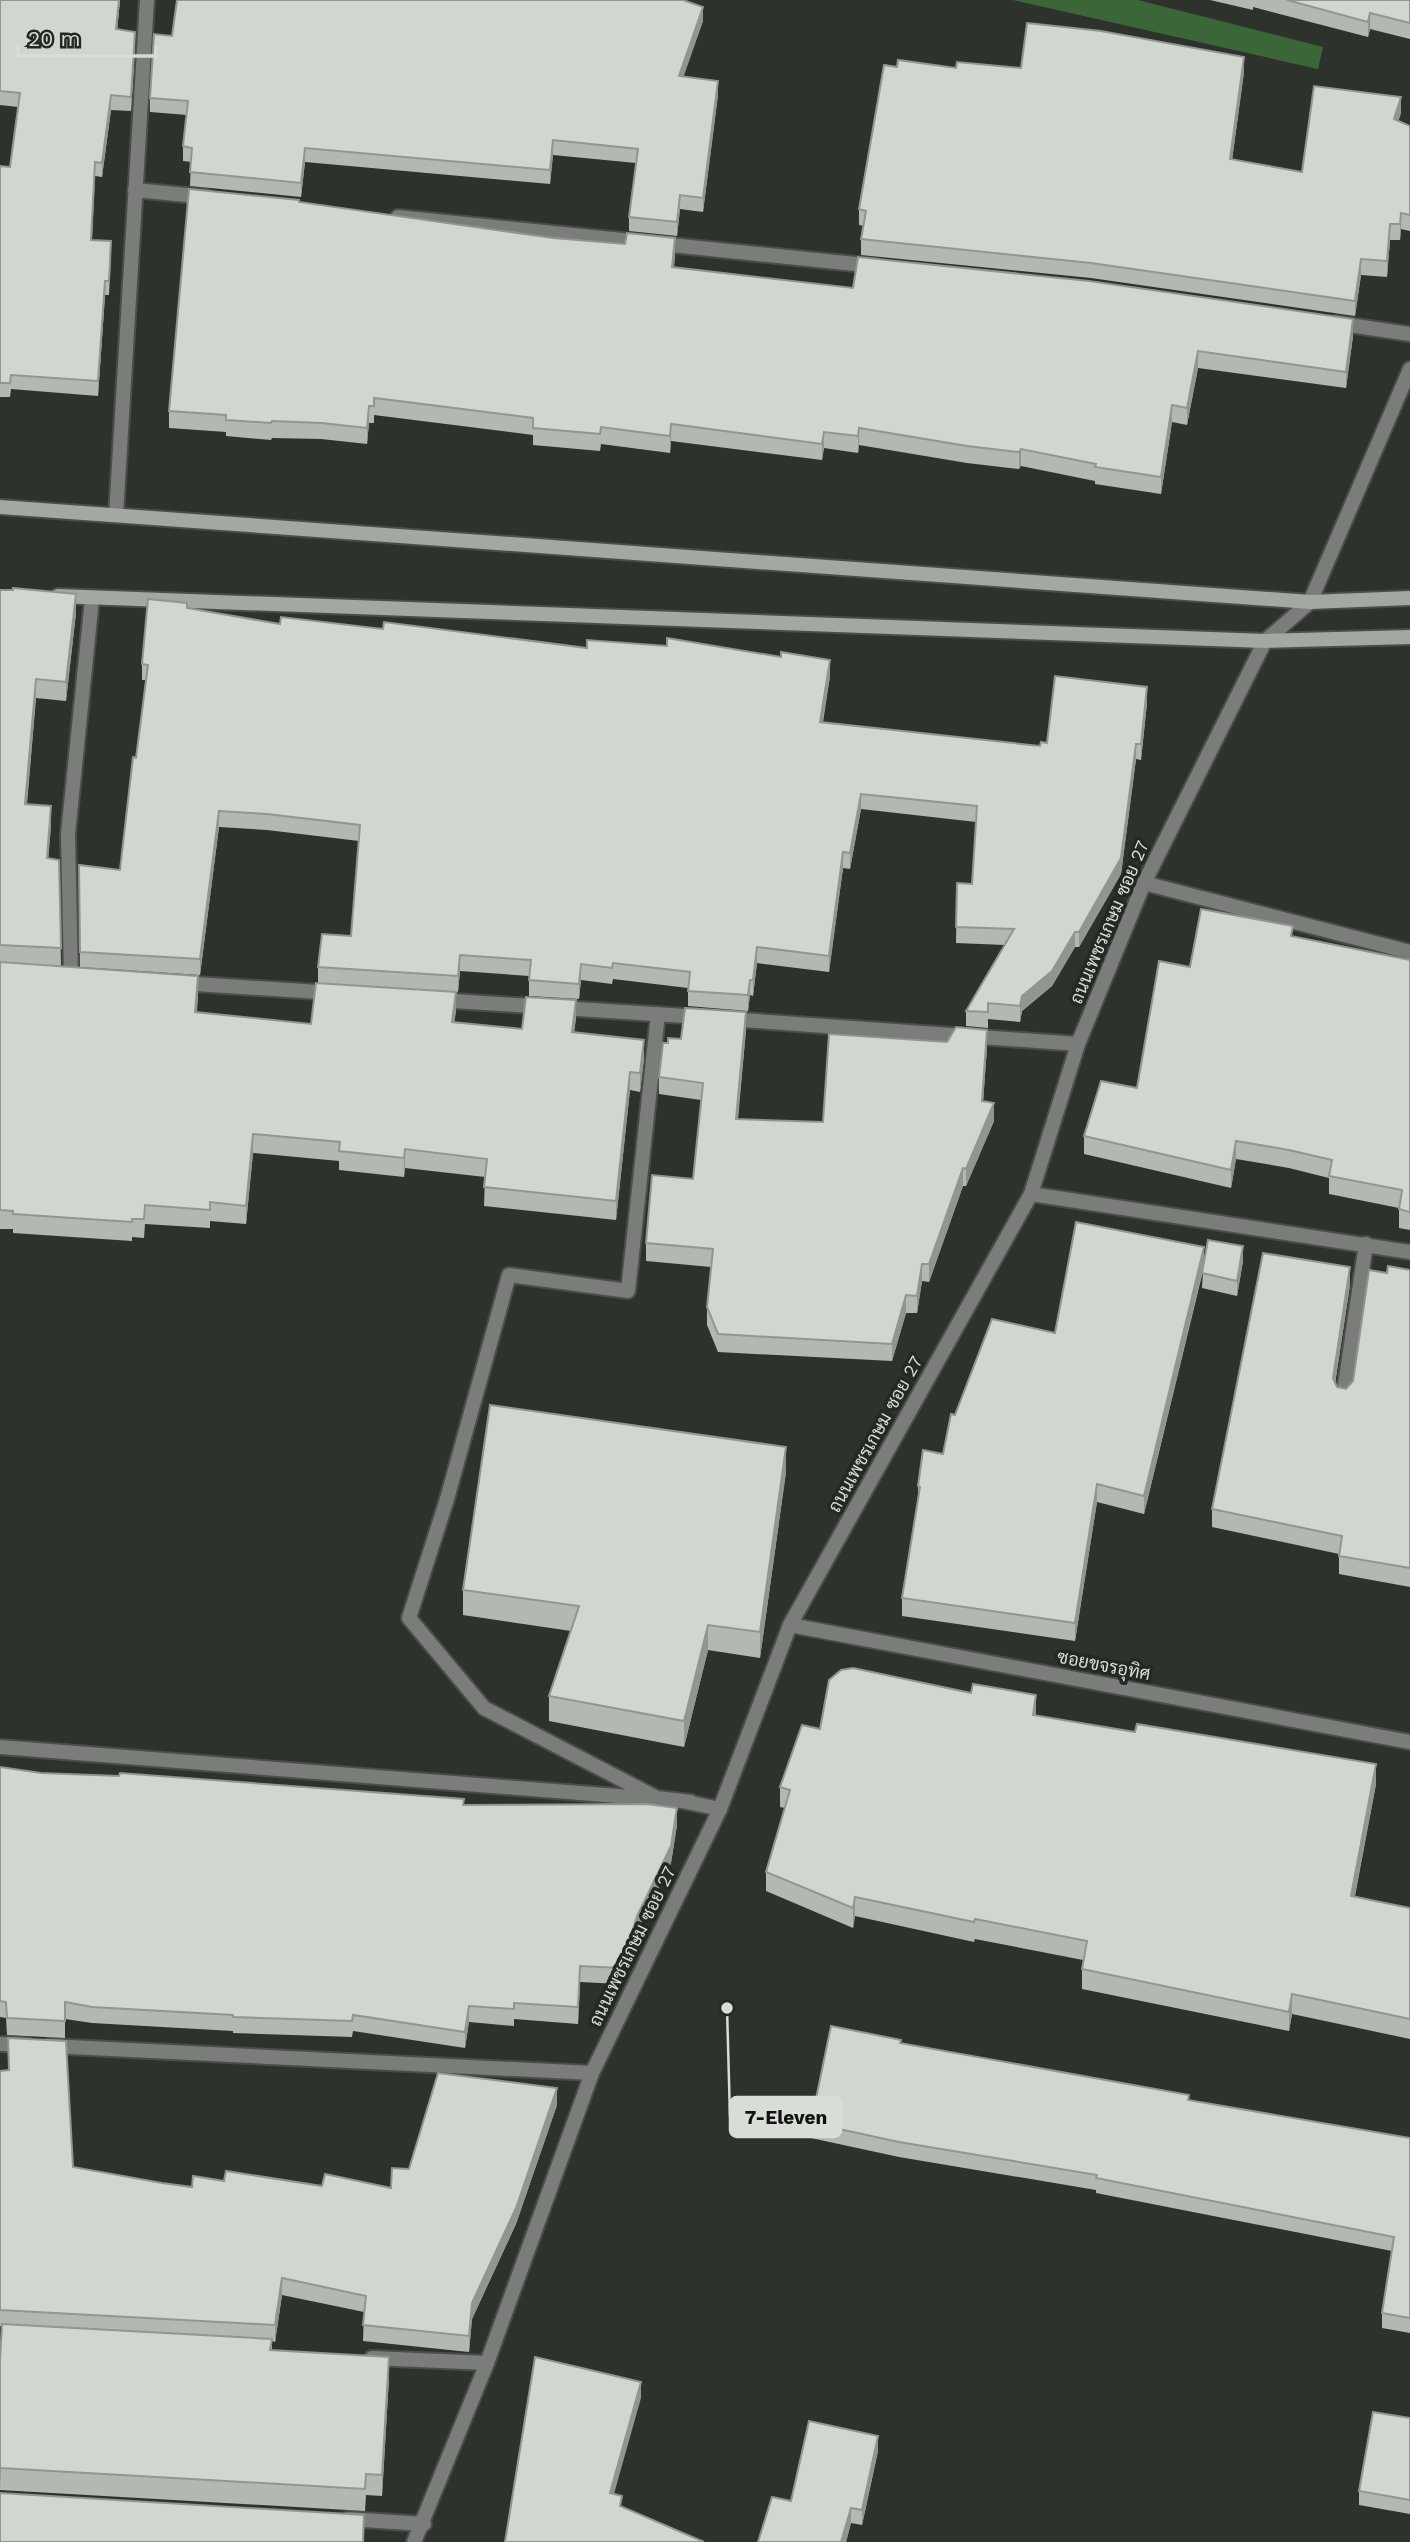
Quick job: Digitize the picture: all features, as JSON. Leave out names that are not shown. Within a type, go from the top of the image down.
[{"type":"main road","points":[[0,507],[1310,603],[1410,598]]},
{"type":"main road","points":[[39,595],[1265,641],[1410,637]]},
{"type":"street","points":[[116,515],[147,0]]},
{"type":"street","points":[[135,190],[218,198]]},
{"type":"street","points":[[384,215],[896,268]]},
{"type":"street","points":[[1317,320],[1410,334]]},
{"type":"street","name":"ถนนเพชรเกษม ซอย 27","points":[[414,2542],[424,2524],[487,2362],[592,2073],[720,1809],[790,1625],[1031,1194],[1078,1044],[1144,883],[1265,641],[1310,603],[1410,369]]},
{"type":"street","points":[[72,976],[68,834],[92,599]]},
{"type":"street","points":[[1144,883],[1410,952]]},
{"type":"street","points":[[167,982],[344,994]]},
{"type":"street","points":[[426,999],[1078,1044]]},
{"type":"street","points":[[658,1014],[628,1291],[509,1275],[447,1499],[409,1618],[484,1707],[657,1798],[720,1809]]},
{"type":"street","points":[[1031,1194],[1410,1252]]},
{"type":"street","points":[[1343,1398],[1366,1244]]},
{"type":"street","name":"ซอยขจรอุทิศ","points":[[790,1625],[1410,1742]]},
{"type":"street","points":[[0,1747],[691,1802]]},
{"type":"street","points":[[0,2044],[592,2073]]},
{"type":"street","points":[[361,2357],[487,2362]]},
{"type":"street","points":[[328,2518],[424,2524]]},
{"type":"green space","points":[[1013,0],[1138,0],[1323,47],[1318,69]]},
{"type":"building","points":[[0,0],[119,0],[116,29],[135,32],[131,97],[111,95],[102,163],[95,162],[91,240],[111,241],[109,281],[105,281],[98,381],[11,375],[10,383],[0,383],[0,166],[10,167],[20,93],[0,91]]},
{"type":"building","points":[[177,0],[683,0],[703,7],[679,76],[718,81],[703,198],[680,195],[677,222],[629,217],[638,149],[553,140],[550,170],[305,148],[301,183],[190,172],[192,148],[183,146],[188,101],[150,98],[154,34],[172,36]]},
{"type":"building","points":[[1287,0],[1410,0],[1410,23],[1370,13],[1368,22]]},
{"type":"building","points":[[1027,23],[1101,31],[1244,57],[1230,159],[1302,172],[1314,86],[1401,97],[1394,119],[1410,126],[1410,215],[1401,213],[1400,224],[1390,224],[1387,261],[1361,259],[1355,301],[1091,263],[861,239],[866,211],[859,209],[884,65],[897,67],[898,60],[956,68],[957,62],[1021,68]]},
{"type":"building","points":[[189,189],[299,200],[553,238],[625,244],[627,233],[675,238],[672,267],[853,288],[858,257],[1089,281],[1353,319],[1346,372],[1198,351],[1187,408],[1172,405],[1161,477],[1095,467],[1096,464],[1021,449],[1019,452],[967,446],[859,428],[858,436],[824,432],[822,444],[671,424],[670,436],[601,427],[600,434],[533,428],[533,418],[374,398],[374,406],[369,406],[367,428],[321,423],[226,420],[226,415],[169,411]]},
{"type":"building","points":[[13,588],[76,594],[66,682],[36,679],[25,804],[51,806],[47,858],[59,860],[61,948],[0,945],[0,590]]},
{"type":"building","points":[[148,599],[187,603],[187,608],[280,624],[281,617],[383,629],[384,622],[587,648],[587,640],[667,646],[667,638],[781,657],[781,652],[830,660],[820,722],[1040,746],[1041,742],[1047,743],[1055,676],[1147,687],[1141,744],[1136,744],[1121,858],[1079,932],[1075,932],[1052,971],[1022,996],[1020,1006],[988,1003],[988,1012],[966,1011],[1014,929],[956,927],[957,883],[972,884],[977,806],[861,794],[850,853],[843,852],[829,956],[757,947],[753,980],[750,980],[748,995],[688,991],[690,972],[613,963],[612,968],[581,964],[579,984],[529,980],[531,960],[460,955],[458,976],[318,967],[322,934],[351,936],[360,825],[267,814],[219,811],[200,959],[80,952],[79,865],[120,870],[133,757],[136,758],[148,665],[142,664]]},
{"type":"building","points":[[1201,909],[1293,926],[1291,936],[1410,960],[1410,1212],[1399,1209],[1402,1190],[1329,1176],[1332,1160],[1236,1141],[1231,1170],[1084,1136],[1101,1081],[1137,1088],[1159,961],[1190,967]]},
{"type":"building","points":[[0,962],[198,976],[195,1012],[311,1024],[316,983],[456,992],[452,1022],[522,1029],[526,997],[576,1000],[572,1032],[644,1040],[640,1073],[630,1072],[616,1201],[484,1187],[487,1159],[405,1149],[404,1158],[339,1151],[340,1142],[253,1134],[246,1206],[210,1202],[210,1210],[145,1205],[144,1219],[132,1219],[132,1222],[13,1214],[13,1211],[0,1210]]},
{"type":"building","points":[[685,1008],[746,1012],[736,1119],[823,1122],[829,1034],[947,1042],[956,1027],[987,1030],[982,1101],[994,1103],[966,1169],[963,1168],[929,1264],[922,1264],[917,1296],[906,1295],[892,1344],[718,1334],[707,1307],[713,1249],[646,1243],[652,1175],[693,1179],[703,1083],[659,1077],[663,1043],[668,1043],[668,1038],[681,1039]]},
{"type":"building","points":[[1076,1222],[1204,1247],[1144,1496],[1097,1484],[1075,1623],[902,1598],[920,1487],[923,1450],[943,1454],[951,1414],[955,1415],[992,1319],[1055,1333]]},
{"type":"building","points":[[1208,1240],[1243,1246],[1237,1281],[1202,1273]]},
{"type":"building","points":[[1263,1253],[1350,1267],[1333,1378],[1337,1387],[1346,1389],[1353,1381],[1369,1270],[1387,1273],[1388,1266],[1410,1270],[1410,1568],[1339,1556],[1342,1536],[1212,1509]]},
{"type":"building","points":[[490,1405],[786,1447],[760,1632],[708,1625],[684,1721],[549,1696],[579,1606],[463,1590]]},
{"type":"building","points":[[853,1668],[971,1693],[973,1684],[1036,1695],[1033,1715],[1135,1732],[1137,1724],[1376,1764],[1351,1896],[1410,1908],[1410,2019],[1292,1994],[1289,2012],[1082,1969],[1087,1941],[975,1919],[974,1922],[855,1897],[853,1908],[766,1872],[790,1790],[780,1787],[802,1725],[820,1729],[829,1680],[841,1670]]},
{"type":"building","points":[[0,1767],[41,1773],[119,1776],[120,1773],[464,1799],[463,1805],[647,1804],[677,1808],[671,1846],[637,1916],[621,1968],[580,1966],[578,2007],[514,2003],[514,2009],[469,2006],[465,2032],[353,2015],[352,2021],[233,2017],[92,2007],[65,2002],[65,2021],[7,2018],[6,2002],[0,2001]]},
{"type":"building","points":[[831,2026],[901,2040],[900,2043],[1189,2095],[1188,2100],[1410,2138],[1410,2318],[1382,2313],[1394,2237],[1096,2178],[1097,2175],[899,2142],[811,2123]]},
{"type":"building","points":[[8,2038],[66,2041],[73,2167],[192,2187],[193,2176],[224,2181],[226,2171],[322,2186],[325,2174],[391,2188],[392,2168],[409,2169],[438,2073],[557,2088],[516,2208],[472,2303],[469,2336],[363,2325],[366,2296],[282,2278],[275,2325],[0,2310],[0,2071],[9,2070]]},
{"type":"building","points":[[2,2324],[272,2339],[270,2350],[389,2357],[382,2475],[366,2474],[365,2489],[0,2468]]},
{"type":"building","points":[[535,2357],[641,2382],[610,2493],[622,2496],[620,2506],[704,2542],[505,2542]]},
{"type":"building","points":[[1373,2412],[1410,2418],[1410,2500],[1359,2491]]},
{"type":"building","points":[[809,2421],[878,2436],[862,2510],[851,2508],[841,2542],[758,2542],[772,2497],[791,2501]]},
{"type":"building","points":[[0,2493],[364,2515],[363,2542],[0,2542]]},
{"type":"place","name":"7-Eleven","points":[[727,2008]]}]
